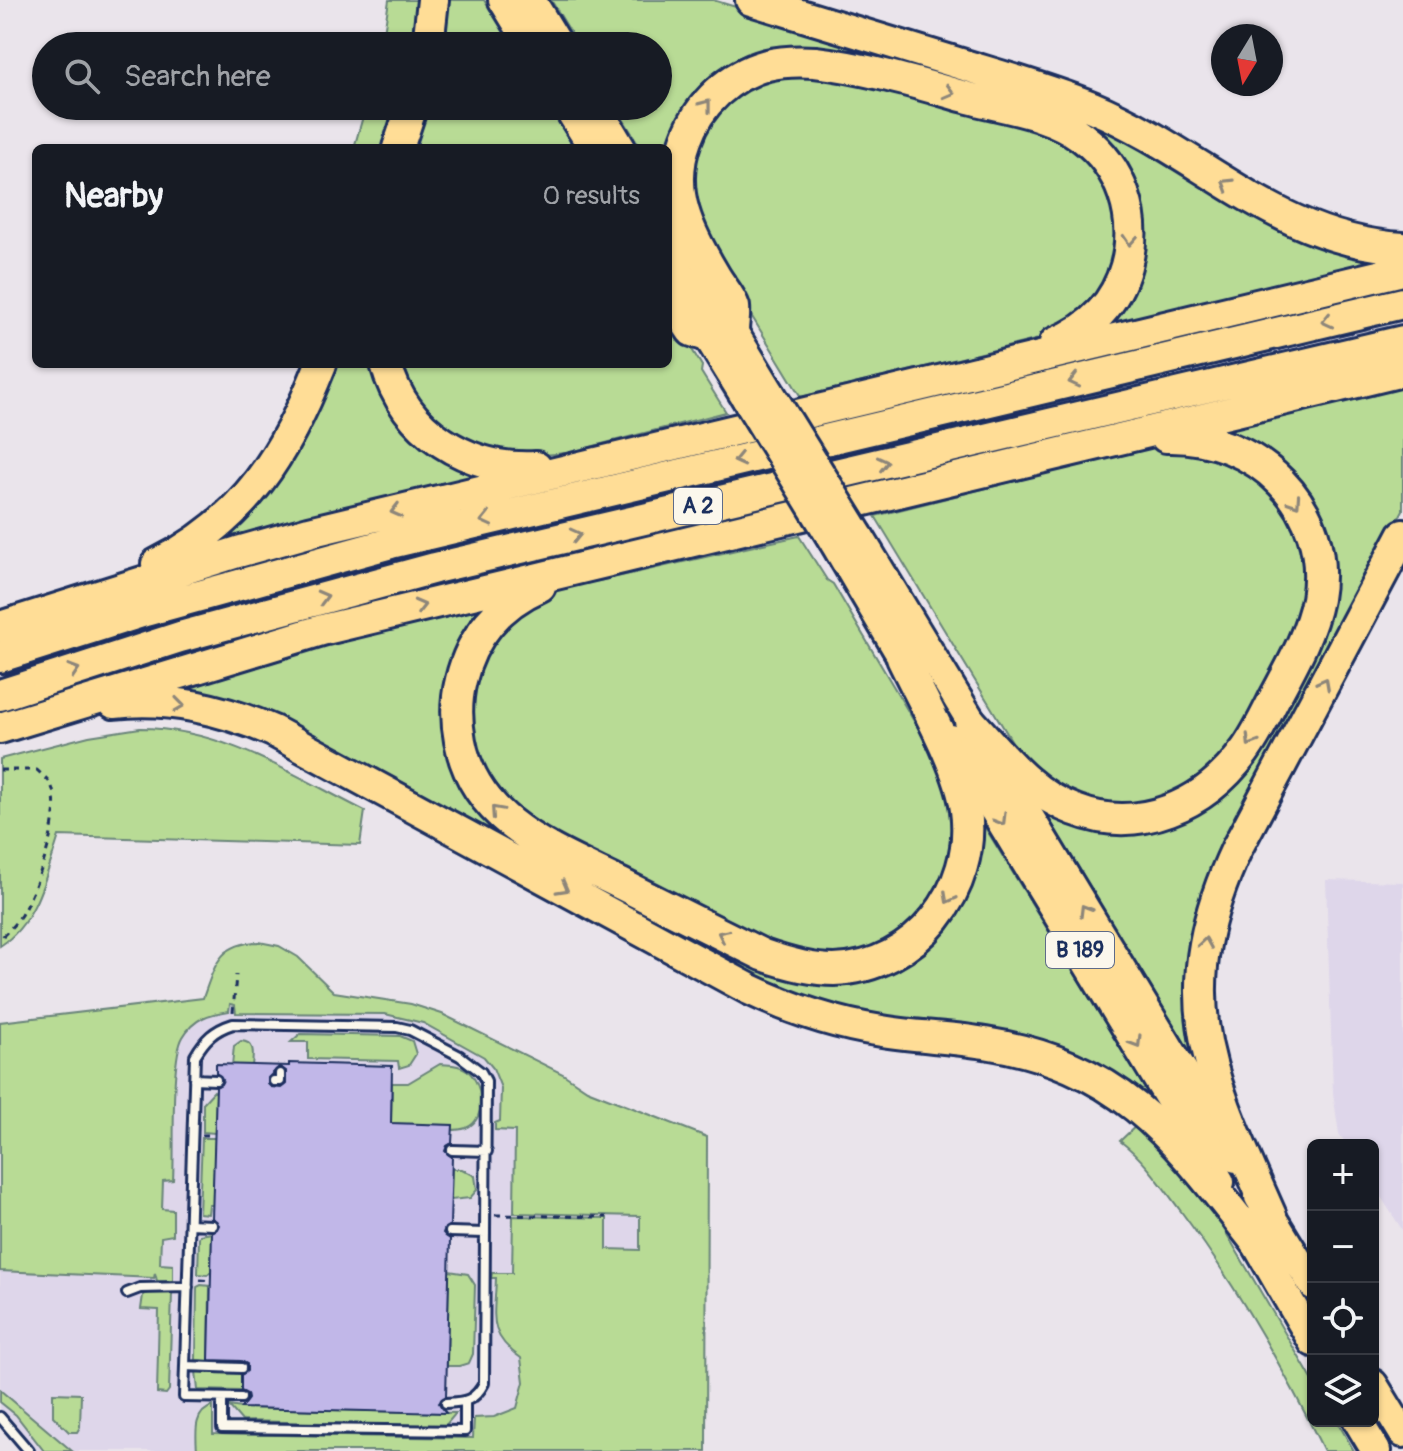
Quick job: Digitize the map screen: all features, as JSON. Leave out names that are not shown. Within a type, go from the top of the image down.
[{"type":"highway","points":[[430,32],[433,0]]},
{"type":"highway","points":[[503,0],[522,32]]},
{"type":"highway","points":[[531,0],[550,32]]},
{"type":"highway","points":[[751,0],[1039,88],[1091,107],[1144,132],[1271,216],[1338,230],[1361,243],[1403,248]]},
{"type":"highway","points":[[672,301],[692,331],[720,334],[734,307],[694,242],[684,219],[678,185],[680,162],[692,126],[715,94],[751,71],[776,63],[816,62],[847,68],[1044,118],[1071,129],[1105,159],[1124,194],[1131,237],[1127,261],[1106,306],[1080,331],[998,367]]},
{"type":"highway","points":[[399,144],[407,120]]},
{"type":"highway","points":[[576,120],[591,144]]},
{"type":"highway","points":[[604,120],[619,144]]},
{"type":"highway","name":"B 189","points":[[672,232],[720,334],[846,539],[970,721],[1312,1283]]},
{"type":"highway","points":[[0,627],[309,532],[1403,270]]},
{"type":"highway","name":"B 189","points":[[672,277],[720,334]]},
{"type":"highway","name":"A 2","points":[[0,657],[174,602],[391,543],[1403,303]]},
{"type":"highway","name":"A 2","points":[[0,695],[180,637],[422,571],[1403,341]]},
{"type":"highway","points":[[90,598],[197,541],[238,506],[257,486],[284,447],[304,409],[319,368]]},
{"type":"highway","points":[[388,368],[400,399],[426,430],[463,455],[497,465],[547,467],[608,459]]},
{"type":"highway","points":[[11,724],[322,630],[1403,371]]},
{"type":"highway","points":[[970,721],[1029,784],[1057,803],[1106,818],[1129,819],[1161,814],[1203,794],[1236,763],[1254,738],[1297,655],[1313,613],[1318,563],[1308,523],[1285,487],[1246,453],[1210,440],[1171,437],[1111,439]]},
{"type":"highway","points":[[1271,1216],[1222,1103],[1205,1047],[1201,1004],[1205,942],[1212,913],[1233,857],[1403,535]]},
{"type":"highway","name":"B 189","points":[[846,539],[902,658],[1256,1242],[1307,1331]]},
{"type":"highway","points":[[605,561],[520,596],[499,612],[476,637],[458,695],[459,737],[471,775],[483,796],[506,822],[543,846],[763,955],[802,967],[847,969],[870,963],[911,943],[945,908],[964,863],[967,824],[958,778],[902,658]]},
{"type":"highway","points":[[11,724],[136,701],[198,707],[243,719],[305,748],[749,989],[811,1014],[847,1019],[880,1031],[1005,1047],[1077,1070],[1122,1096],[1163,1129],[1189,1156],[1256,1242]]},
{"type":"highway","points":[[1379,1394],[1403,1433]]},
{"type":"highway","points":[[1362,1427],[1376,1451]]},
{"type":"lane","points":[[241,1398],[184,1397],[195,1056],[205,1039],[233,1024],[382,1026],[410,1030],[460,1056],[481,1072],[486,1081],[484,1383],[479,1393],[465,1402],[446,1403]]},
{"type":"lane","points":[[194,1079],[216,1080]]},
{"type":"lane","points":[[452,1150],[487,1151]]},
{"type":"lane","points":[[190,1224],[212,1225]]},
{"type":"lane","points":[[450,1232],[485,1233]]},
{"type":"lane","points":[[127,1293],[140,1288],[188,1287]]},
{"type":"lane","points":[[185,1366],[241,1368]]},
{"type":"lane","points":[[222,1398],[222,1428],[465,1431],[465,1402]]},
{"type":"lane","points":[[0,1417],[29,1451]]},
{"type":"path","points":[[0,770],[37,770],[51,784],[54,809],[51,837],[36,886],[20,916],[0,939]]},
{"type":"path","points":[[233,1024],[236,975]]},
{"type":"path","points":[[485,1214],[607,1217]]},
{"type":"shaded area","points":[[1326,880],[1403,882],[1403,1231],[1379,1194],[1379,1139],[1343,1139],[1339,1134],[1333,1093]]},
{"type":"shaded area","points":[[259,942],[279,946],[298,957],[334,992],[411,1004],[442,1014],[563,1074],[587,1090],[707,1137],[706,1451],[19,1451],[0,1426],[0,1022],[203,998],[216,963],[229,948]]},
{"type":"green space","points":[[389,0],[427,0],[424,32],[384,32]]},
{"type":"green space","points":[[442,0],[484,0],[503,32],[439,32]]},
{"type":"green space","points":[[551,0],[713,0],[1073,110],[1301,238],[1332,251],[1397,259],[1085,339],[1129,287],[1104,142],[781,51],[672,155],[672,144],[639,144],[624,120],[672,120],[672,32],[570,32]]},
{"type":"green space","points":[[823,74],[1056,135],[1091,163],[1113,198],[1122,239],[1104,294],[1059,332],[1039,339],[801,397],[704,238],[689,166],[714,110],[768,76]]},
{"type":"green space","points":[[362,120],[400,120],[392,144],[355,144]]},
{"type":"green space","points":[[416,120],[557,120],[572,144],[407,144]]},
{"type":"green space","points":[[672,317],[726,412],[567,453],[508,458],[435,426],[399,368],[672,368]]},
{"type":"green space","points":[[329,368],[379,368],[491,474],[189,556]]},
{"type":"green space","points":[[1403,382],[1403,510],[1243,815],[1195,1060],[1039,802],[1060,815],[1214,802],[1244,775],[1330,553],[1210,430]]},
{"type":"green space","points":[[1158,445],[1211,447],[1275,490],[1305,549],[1306,605],[1230,758],[1151,808],[1073,799],[1022,758],[875,516]]},
{"type":"green space","points":[[799,536],[827,580],[833,584],[938,762],[953,800],[955,859],[919,924],[855,958],[785,953],[551,840],[487,787],[465,712],[492,632],[560,585],[599,581]]},
{"type":"green space","points":[[504,593],[478,616],[462,784],[760,965],[899,962],[978,816],[1153,1101],[771,986],[280,721],[152,691]]},
{"type":"green space","points":[[140,728],[171,730],[229,745],[284,769],[365,811],[360,845],[59,836],[32,911],[13,936],[0,946],[0,759],[89,736]]},
{"type":"green space","points":[[246,943],[279,946],[298,957],[334,992],[411,1004],[442,1014],[563,1074],[587,1090],[707,1137],[706,1451],[197,1451],[199,1418],[213,1406],[213,1434],[473,1438],[474,1418],[494,1417],[517,1408],[524,1382],[521,1358],[502,1341],[497,1332],[494,1314],[496,1278],[491,1278],[492,1273],[512,1273],[513,1216],[607,1218],[607,1249],[640,1250],[640,1216],[514,1213],[515,1131],[495,1130],[495,1123],[500,1121],[501,1088],[493,1068],[484,1057],[423,1023],[385,1014],[236,1013],[235,1005],[230,1004],[229,1011],[197,1021],[183,1037],[179,1048],[173,1180],[163,1181],[162,1209],[173,1210],[173,1235],[161,1237],[160,1264],[173,1265],[173,1281],[157,1281],[155,1273],[154,1278],[0,1271],[0,1022],[203,998],[215,966],[227,951]]},
{"type":"green space","points":[[300,1034],[400,1036],[412,1041],[416,1054],[409,1065],[399,1068],[398,1061],[308,1059],[308,1042],[291,1042]]},
{"type":"green space","points":[[241,1041],[251,1046],[252,1066],[232,1066],[234,1046]]},
{"type":"green space","points":[[440,1064],[462,1067],[476,1081],[480,1108],[473,1123],[466,1128],[450,1130],[391,1123],[392,1083],[408,1083]]},
{"type":"green space","points":[[214,1091],[215,1133],[203,1132],[203,1103]]},
{"type":"green space","points":[[1140,1122],[1208,1202],[1307,1371],[1307,1418],[1239,1297],[1201,1238],[1152,1173],[1120,1141]]},
{"type":"green space","points":[[202,1138],[215,1138],[213,1205],[209,1205],[208,1214],[199,1213]]},
{"type":"green space","points":[[452,1169],[462,1169],[475,1176],[477,1190],[470,1198],[451,1200]]},
{"type":"green space","points":[[212,1233],[211,1272],[198,1274],[200,1235]]},
{"type":"green space","points":[[449,1271],[468,1274],[475,1285],[473,1354],[469,1363],[459,1366],[447,1366]]},
{"type":"green space","points":[[210,1286],[209,1361],[196,1360],[197,1287]]},
{"type":"green space","points":[[151,1292],[172,1293],[169,1390],[166,1394],[157,1393],[159,1310],[141,1309],[143,1295]]},
{"type":"green space","points":[[196,1371],[241,1372],[241,1391],[198,1390]]},
{"type":"green space","points":[[0,1390],[72,1451],[44,1451],[16,1415],[0,1402]]},
{"type":"green space","points":[[53,1393],[81,1394],[80,1427],[77,1432],[69,1432],[53,1416]]},
{"type":"green space","points":[[229,1406],[456,1413],[445,1426],[242,1421]]},
{"type":"green space","points":[[1312,1427],[1340,1427],[1354,1451],[1324,1451]]},
{"type":"building","points":[[289,1063],[392,1066],[391,1123],[453,1125],[452,1143],[445,1151],[452,1157],[450,1225],[443,1233],[450,1239],[446,1396],[439,1403],[446,1413],[241,1408],[248,1399],[247,1394],[241,1391],[241,1375],[247,1371],[247,1364],[209,1360],[212,1232],[219,1225],[212,1218],[216,1087],[223,1080],[216,1073],[216,1064],[289,1066]],"holes":[[[279,1067],[286,1071],[286,1084],[281,1088],[268,1084],[268,1078]]]}]
